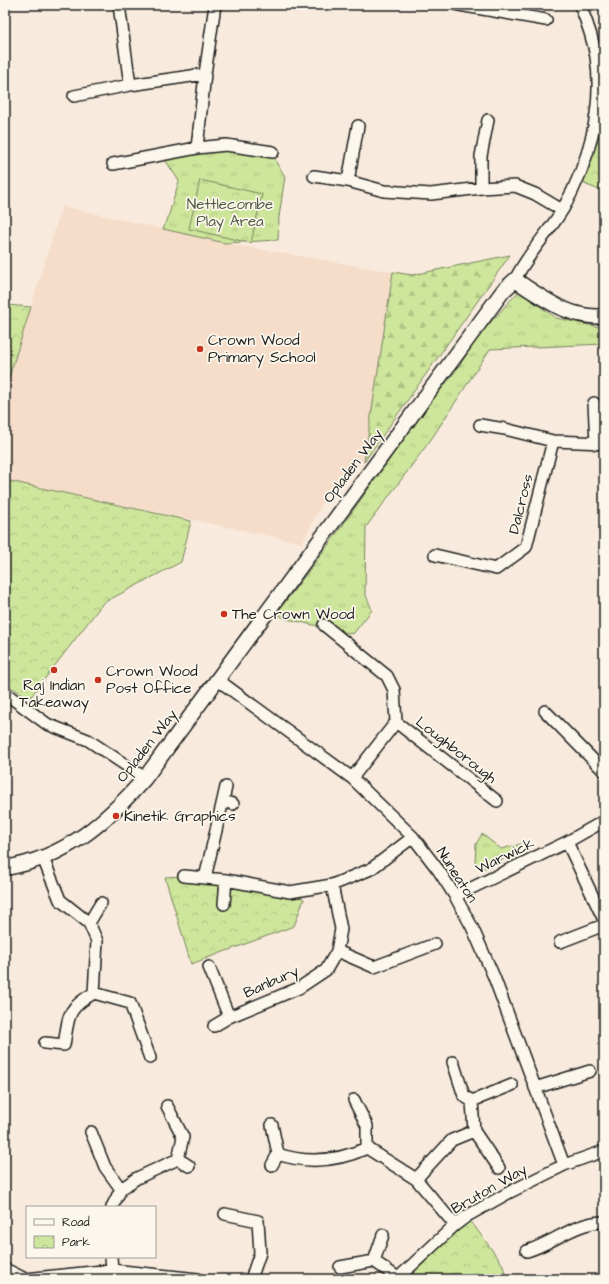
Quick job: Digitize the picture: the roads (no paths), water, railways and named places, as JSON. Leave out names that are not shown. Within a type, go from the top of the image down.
[{"type":"street","points":[[119,5],[130,85]]},
{"type":"street","points":[[197,148],[205,74],[215,5]]},
{"type":"street","points":[[459,5],[546,20]]},
{"type":"street","name":"Opladen Way","points":[[5,868],[44,858],[62,850],[88,834],[119,808],[145,778],[218,680],[294,573],[503,291],[515,280],[522,265],[562,210],[577,181],[587,154],[594,128],[598,84],[596,57],[589,27],[580,5]]},
{"type":"street","points":[[74,96],[130,85],[205,74]]},
{"type":"street","points":[[481,188],[481,156],[488,120]]},
{"type":"street","points":[[348,181],[358,126]]},
{"type":"street","points":[[113,164],[197,148],[226,145],[273,152]]},
{"type":"street","points":[[314,176],[348,181],[384,191],[431,194],[514,186],[535,194],[562,210]]},
{"type":"street","points":[[515,280],[560,308],[578,314],[604,316]]},
{"type":"street","points":[[480,425],[505,429],[553,441],[600,443],[594,403]]},
{"type":"street","name":"Dalcross","points":[[435,555],[496,570],[526,547],[553,441]]},
{"type":"street","name":"Loughborough","points":[[324,625],[387,676],[394,690],[396,722],[352,778]]},
{"type":"street","name":"Nuneaton","points":[[218,680],[352,778],[413,837],[455,896],[472,927],[499,989],[564,1165]]},
{"type":"street","points":[[5,692],[47,724],[64,732],[88,740],[145,778]]},
{"type":"street","points":[[545,711],[604,772]]},
{"type":"street","name":"Loughborough","points":[[396,722],[497,801]]},
{"type":"street","points":[[205,878],[228,802],[226,787]]},
{"type":"street","name":"Warwick","points":[[455,896],[567,842],[604,821]]},
{"type":"street","points":[[184,876],[226,880],[290,892],[332,886],[371,869],[413,837]]},
{"type":"street","points":[[567,842],[604,920]]},
{"type":"street","points":[[44,858],[60,900],[89,923],[98,941],[94,993]]},
{"type":"street","points":[[224,904],[226,880]]},
{"type":"street","name":"Banbury","points":[[214,1026],[229,1017],[299,988],[326,970],[337,951],[341,929],[332,886]]},
{"type":"street","points":[[89,923],[100,903]]},
{"type":"street","points":[[560,942],[604,925]]},
{"type":"street","points":[[337,951],[374,967],[435,944]]},
{"type":"street","points":[[209,967],[229,1017]]},
{"type":"street","points":[[45,1044],[64,1045],[70,1011],[84,998],[94,993],[130,1003],[150,1058]]},
{"type":"street","points":[[452,1062],[464,1096],[472,1101]]},
{"type":"street","points":[[535,1088],[590,1070]]},
{"type":"street","points":[[472,1101],[512,1085]]},
{"type":"street","points":[[354,1100],[367,1126],[367,1148]]},
{"type":"street","points":[[472,1101],[474,1131],[499,1168]]},
{"type":"street","points":[[167,1106],[183,1137],[178,1159]]},
{"type":"street","points":[[272,1125],[278,1154],[272,1165]]},
{"type":"street","points":[[416,1179],[452,1140],[474,1131]]},
{"type":"street","points":[[91,1132],[105,1167],[121,1190]]},
{"type":"street","points":[[278,1154],[294,1160],[313,1161],[358,1152],[367,1148]]},
{"type":"street","points":[[367,1148],[416,1179],[455,1225]]},
{"type":"street","name":"Bruton Way","points":[[374,1261],[398,1278],[455,1225],[510,1192],[564,1165],[604,1151]]},
{"type":"street","points":[[178,1159],[189,1166]]},
{"type":"street","points":[[113,1206],[121,1190],[137,1178],[178,1159]]},
{"type":"street","points":[[225,1214],[258,1220],[260,1253],[251,1279]]},
{"type":"street","points":[[527,1252],[543,1246],[566,1232],[592,1222],[604,1222]]},
{"type":"street","points":[[340,1267],[374,1261],[383,1235]]},
{"type":"street","points":[[112,1258],[112,1270]]},
{"type":"street","points":[[5,1270],[25,1279],[112,1270],[198,1279]]},
{"type":"place","name":"Crown Wood Primary School","points":[[200,349]]},
{"type":"place","name":"The Crown Wood","points":[[224,614]]},
{"type":"place","name":"Raj Indian Takeaway","points":[[54,670]]},
{"type":"place","name":"Crown Wood Post Office","points":[[98,680]]},
{"type":"place","name":"Kinetik Graphics","points":[[116,816]]},
{"type":"park label","name":"Nettlecombe Play Area","points":[[230,212]]}]
